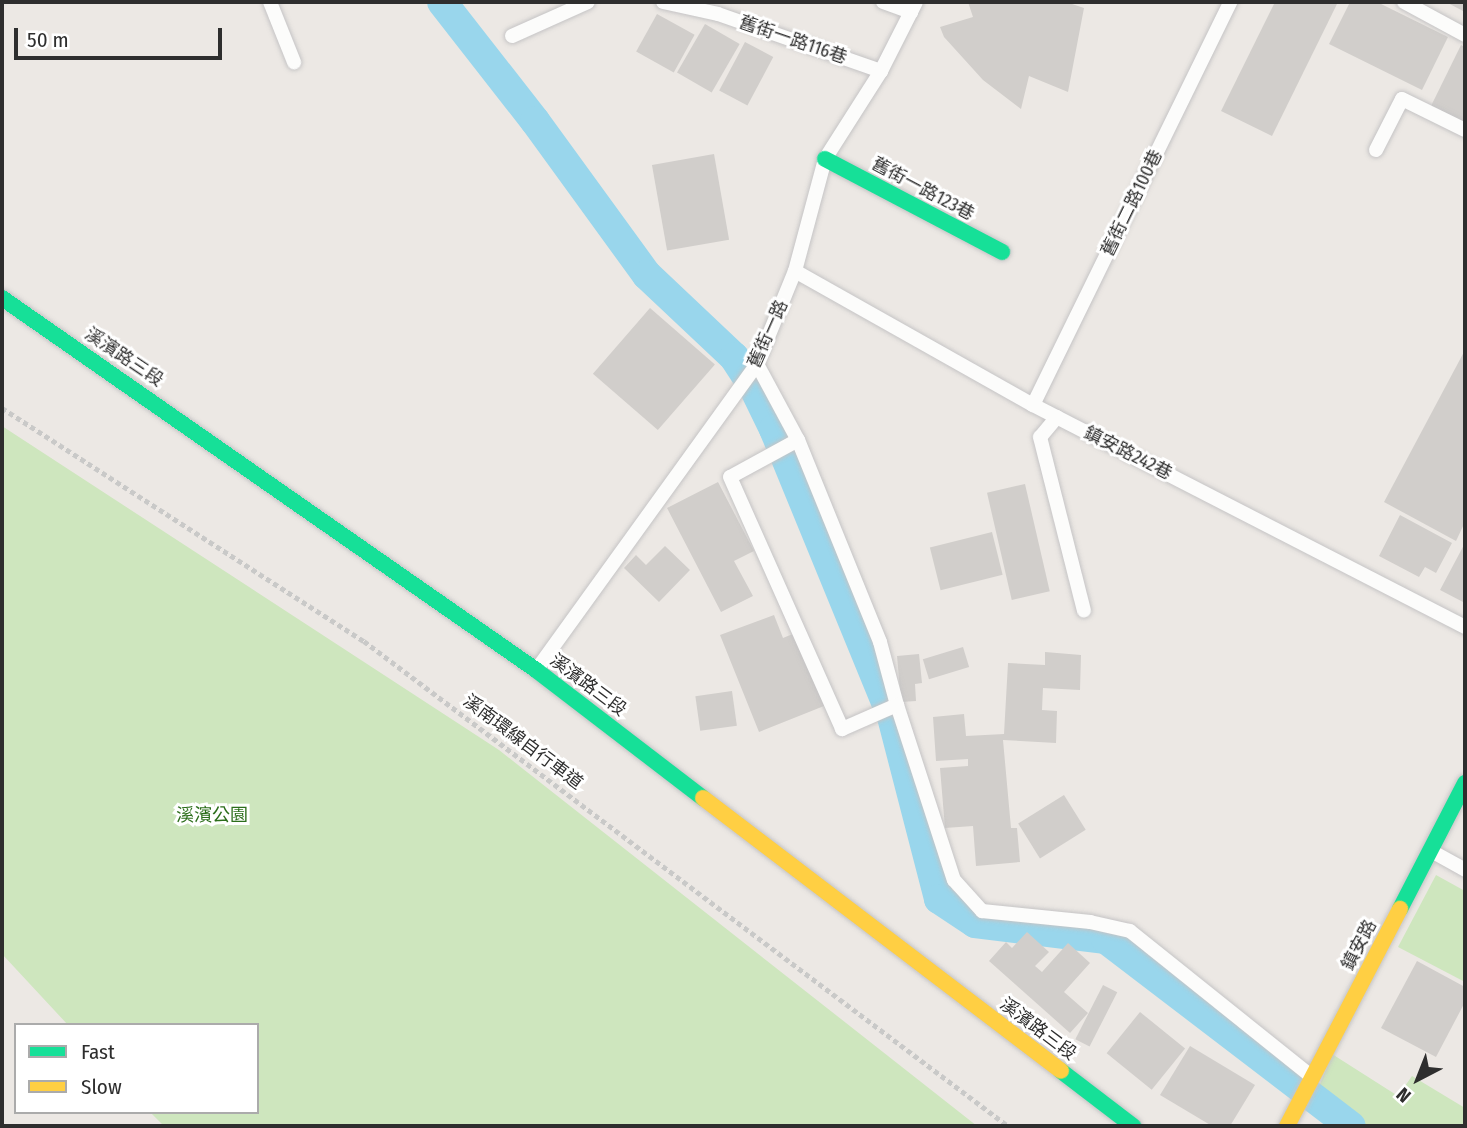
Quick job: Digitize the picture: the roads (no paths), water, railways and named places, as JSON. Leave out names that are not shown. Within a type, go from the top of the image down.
[{"type":"street","name":"舊街一路123巷","points":[[825,159],[1002,252]]},
{"type":"street","name":"溪濱路三段","points":[[2,298],[212,441],[536,670],[1133,1126]]},
{"type":"street","name":"鎮安路","points":[[1291,1119],[1311,1076],[1432,852],[1465,783]]},
{"type":"lane","points":[[270,2],[294,62]]},
{"type":"lane","points":[[512,36],[588,2]]},
{"type":"lane","name":"舊街一路116巷","points":[[663,2],[718,13],[881,71]]},
{"type":"lane","points":[[883,2],[914,7]]},
{"type":"lane","name":"舊街二路100巷","points":[[1033,405],[1230,2]]},
{"type":"lane","points":[[1404,2],[1465,35]]},
{"type":"lane","name":"舊街一路","points":[[536,670],[757,363],[794,271],[825,159],[881,71],[914,7]]},
{"type":"lane","points":[[1376,150],[1402,99],[1465,130]]},
{"type":"lane","name":"鎮安路242巷","points":[[794,271],[1033,405],[1465,627]]},
{"type":"lane","points":[[757,363],[798,439],[880,642],[897,705],[954,880],[982,911],[1090,922],[1130,930],[1311,1076]]},
{"type":"lane","points":[[1057,417],[1040,438],[1084,611]]},
{"type":"lane","points":[[798,439],[730,477],[842,729],[897,705]]},
{"type":"lane","points":[[1432,852],[1465,870]]},
{"type":"waterway","points":[[442,2],[535,121],[647,275],[734,357],[753,386],[774,429],[892,717],[939,899],[975,923],[1106,939],[1351,1126]]},
{"type":"park label","name":"溪濱公園","points":[[212,815]]}]
